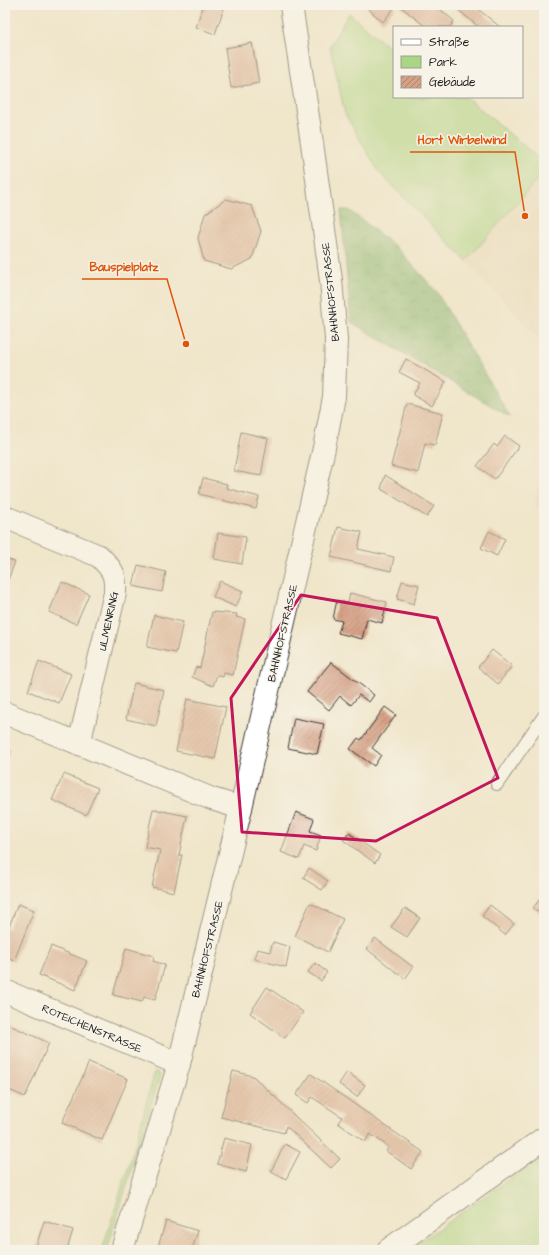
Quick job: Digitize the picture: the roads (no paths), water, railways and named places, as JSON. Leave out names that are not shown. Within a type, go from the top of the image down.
[{"type":"street","name":"BAHNHOFSTRASSE","points":[[122,1250],[179,1064],[242,808],[323,456],[334,397],[336,339],[330,280],[312,143],[291,5]]},
{"type":"street","name":"ULMENRING","points":[[5,517],[99,556],[109,565],[116,578],[116,593],[79,744]]},
{"type":"street","points":[[5,713],[212,799],[242,808]]},
{"type":"street","name":"ROTEICHENSTRASSE","points":[[5,991],[179,1064]]},
{"type":"street","points":[[388,1250],[544,1138]]},
{"type":"lane","points":[[497,784],[544,716]]},
{"type":"place","name":"Hort Wirbelwind","points":[[525,216]]},
{"type":"place","name":"Bauspielplatz","points":[[186,344]]}]
